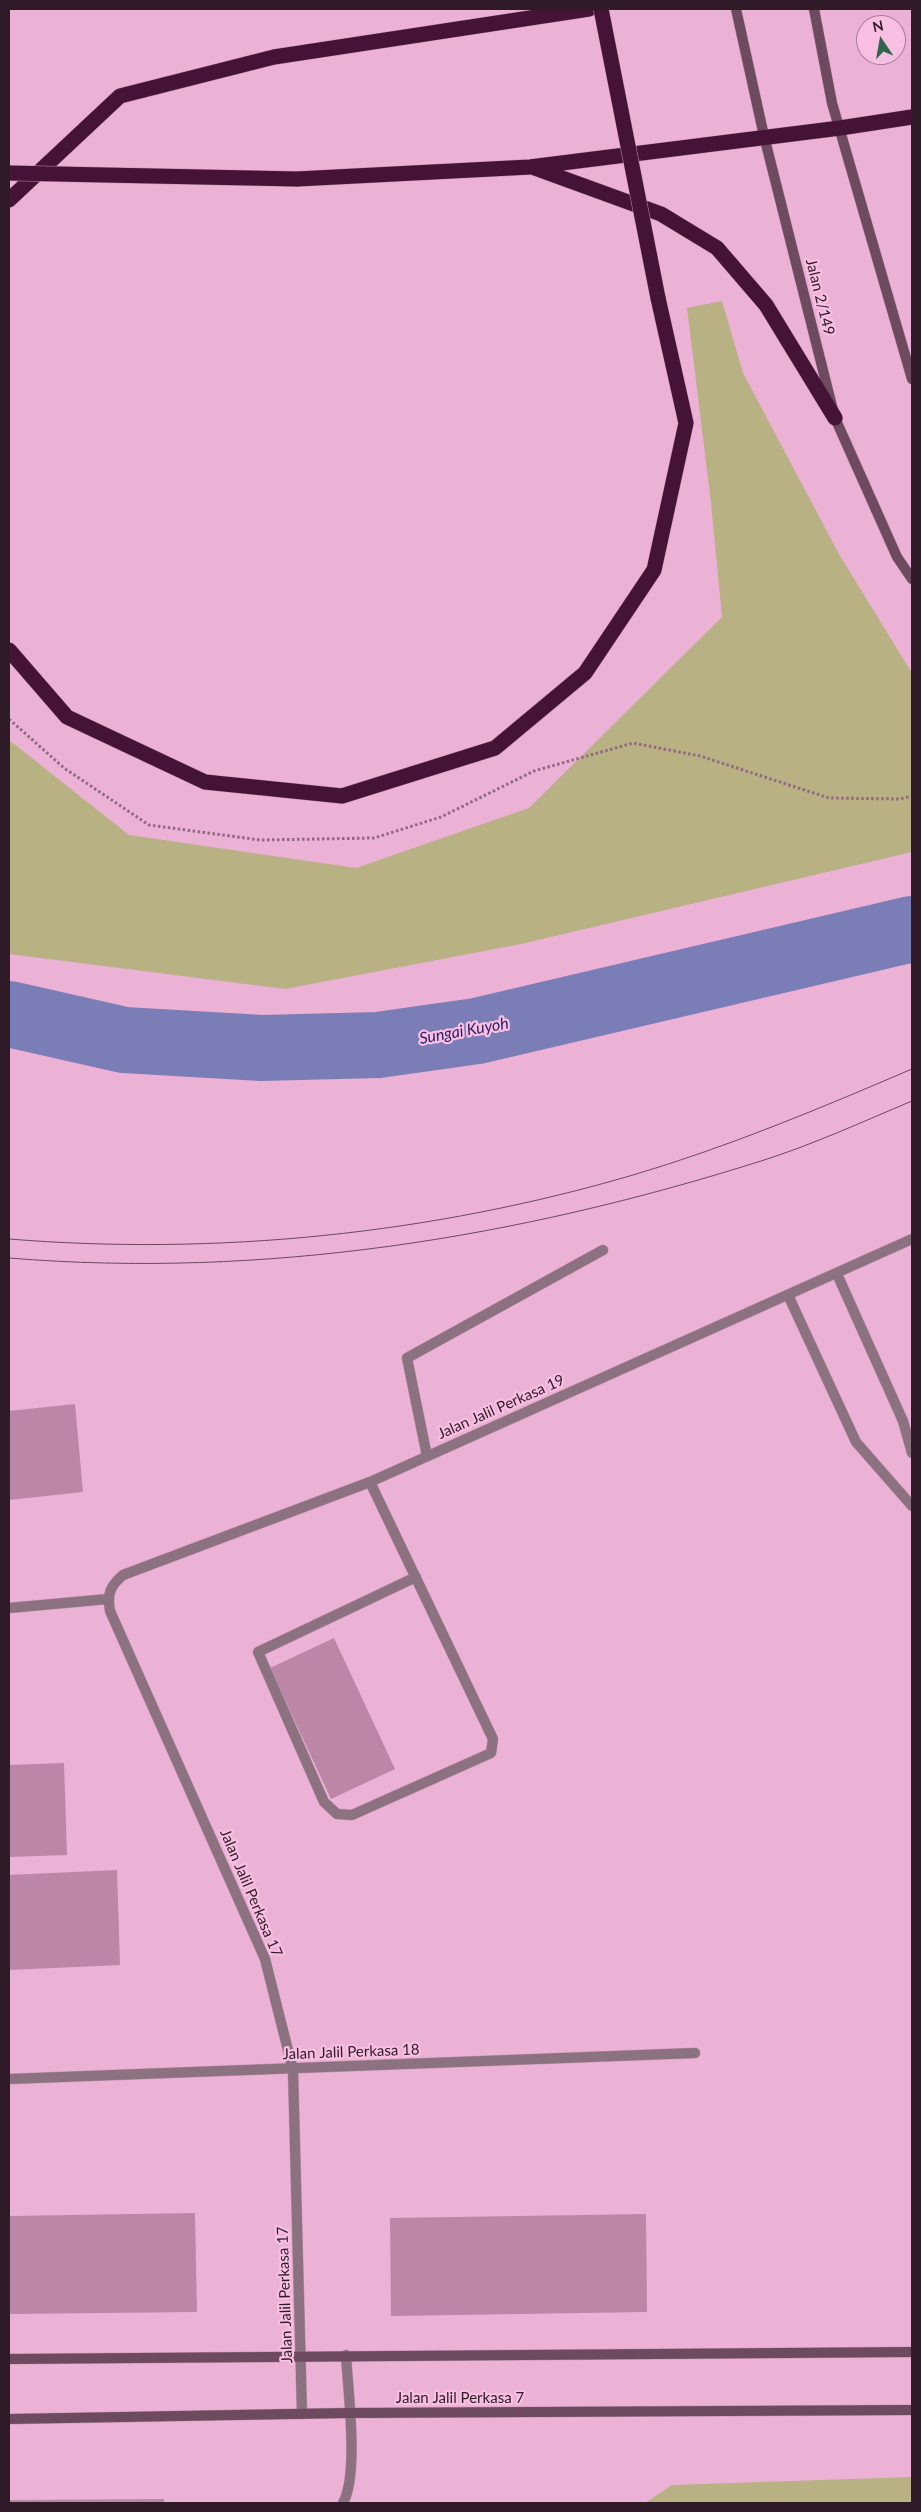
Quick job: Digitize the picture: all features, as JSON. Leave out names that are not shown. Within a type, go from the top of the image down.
[{"type":"highway","points":[[9,200],[120,96],[274,57],[590,9]]},
{"type":"highway","points":[[9,650],[67,717],[205,782],[342,796],[495,748],[585,673],[654,570],[686,423],[658,298],[601,9]]},
{"type":"highway","points":[[9,174],[297,179],[530,167],[764,136],[840,128],[912,116]]},
{"type":"highway","points":[[530,167],[661,214],[717,248],[766,305],[835,418]]},
{"type":"street","name":"Jalan 2/149","points":[[736,9],[764,136],[835,418],[897,557],[912,579]]},
{"type":"street","points":[[814,9],[832,103],[912,379]]},
{"type":"street","name":"Jalan Jalil Perkasa 19","points":[[108,1599],[114,1582],[123,1575],[370,1482],[912,1239]]},
{"type":"street","points":[[427,1456],[407,1358],[603,1250]]},
{"type":"street","points":[[837,1274],[903,1421],[912,1453]]},
{"type":"street","points":[[788,1295],[856,1442],[912,1506]]},
{"type":"street","points":[[370,1482],[493,1738],[491,1753],[352,1815],[337,1814],[324,1802],[258,1652],[416,1578]]},
{"type":"street","points":[[9,1608],[108,1599]]},
{"type":"street","name":"Jalan Jalil Perkasa 17","points":[[108,1599],[110,1611],[265,1959],[293,2070],[302,2356],[302,2414]]},
{"type":"street","name":"Jalan Jalil Perkasa 18","points":[[9,2079],[293,2070],[695,2053]]},
{"type":"street","points":[[9,2359],[912,2352]]},
{"type":"street","points":[[343,2503],[348,2493],[351,2471],[346,2355]]},
{"type":"street","name":"Jalan Jalil Perkasa 7","points":[[9,2419],[349,2413],[912,2410]]},
{"type":"path","points":[[9,719],[64,768],[148,824],[260,840],[374,838],[441,817],[534,771],[633,743],[700,756],[829,798],[900,799],[912,796]]},
{"type":"shaded area","points":[[722,301],[743,373],[840,556],[912,673],[912,852],[521,944],[285,989],[9,954],[9,740],[129,835],[356,868],[529,808],[722,617],[711,503],[687,308]]},
{"type":"shaded area","points":[[912,2477],[912,2503],[645,2503],[672,2485]]},
{"type":"building","points":[[75,1404],[83,1492],[9,1500],[9,1411]]},
{"type":"building","points":[[334,1638],[395,1769],[331,1799],[270,1668]]},
{"type":"building","points":[[64,1763],[67,1855],[9,1857],[9,1765]]},
{"type":"building","points":[[117,1870],[120,1965],[9,1970],[9,1875]]},
{"type":"building","points":[[195,2213],[197,2312],[9,2314],[9,2216]]},
{"type":"building","points":[[646,2214],[647,2312],[391,2316],[390,2218]]},
{"type":"building","points":[[164,2499],[164,2503],[9,2503],[9,2500]]},
{"type":"waterway","name":"Sungai Kuyoh","points":[[9,1014],[124,1040],[262,1048],[378,1045],[477,1031],[912,929]]},
{"type":"tram line","points":[[9,1239],[87,1244],[245,1242],[324,1236],[402,1226],[480,1212],[557,1195],[669,1164],[774,1126],[912,1069]]},
{"type":"tram line","points":[[9,1258],[105,1263],[200,1263],[295,1257],[389,1246],[484,1231],[577,1212],[761,1161],[818,1141],[912,1101]]}]
